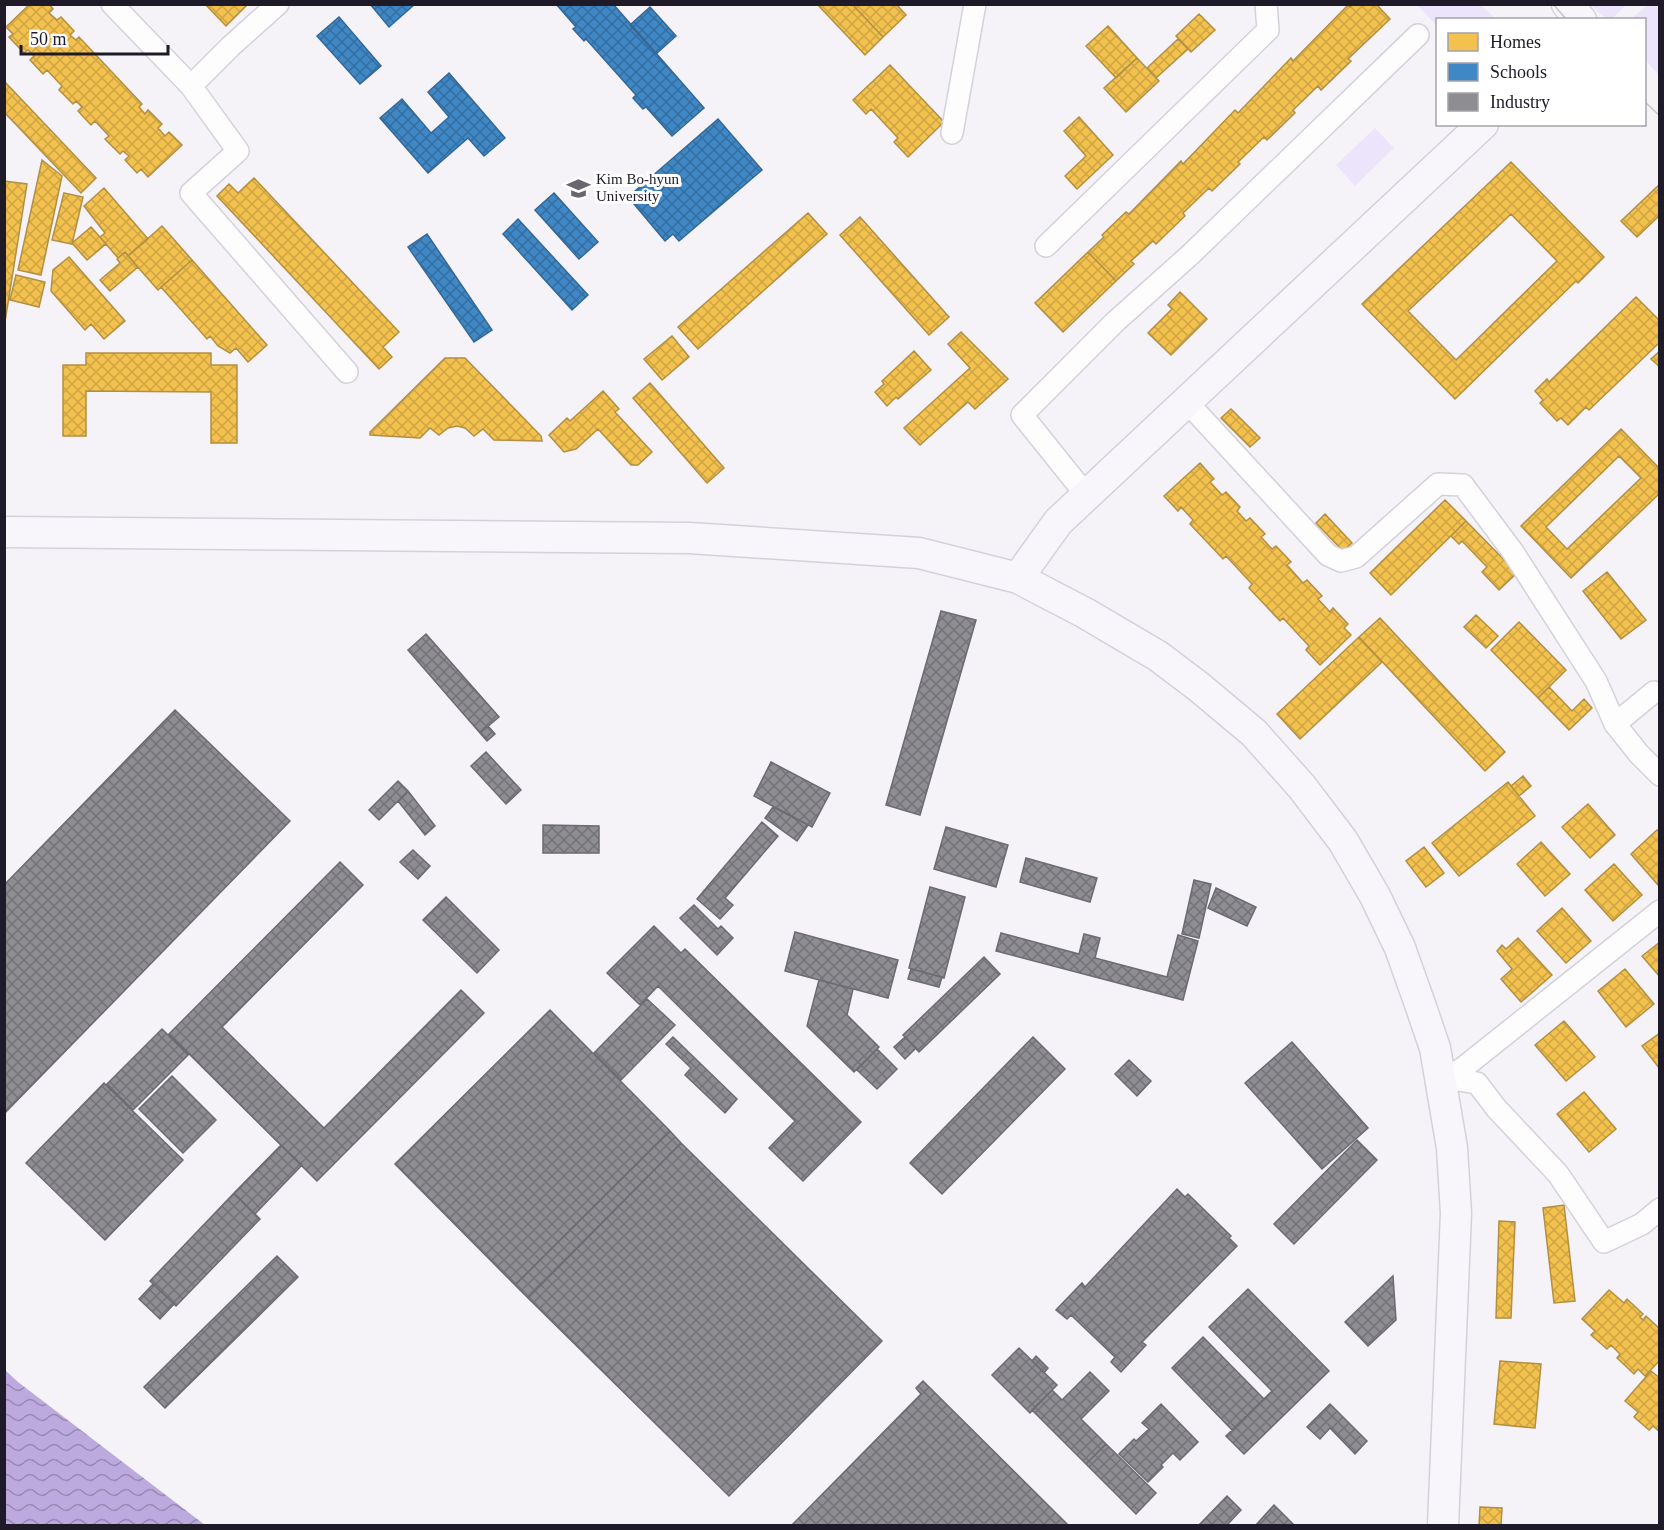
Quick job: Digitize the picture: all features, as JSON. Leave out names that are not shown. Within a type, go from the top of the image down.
[{"type":"main road","points":[[1567,4],[1579,18]]},
{"type":"main road","points":[[1018,578],[1058,522],[1481,126]]},
{"type":"main road","points":[[4,532],[689,538],[920,553],[1018,578],[1085,613],[1158,656],[1254,733],[1302,787],[1343,841],[1375,896],[1400,948],[1435,1048],[1452,1148],[1456,1213],[1443,1526]]},
{"type":"street","points":[[112,4],[191,86],[238,151],[191,193],[347,372]]},
{"type":"street","points":[[191,86],[278,4]]},
{"type":"street","points":[[952,133],[975,4]]},
{"type":"street","points":[[1046,246],[1268,30],[1266,4]]},
{"type":"street","points":[[1087,496],[1022,416],[1115,322],[1190,255],[1418,35]]},
{"type":"street","points":[[1187,402],[1328,555],[1341,561],[1356,557],[1438,484],[1463,485],[1513,552],[1596,681],[1615,724],[1659,775]]},
{"type":"street","points":[[1615,724],[1654,692]]},
{"type":"street","points":[[1440,1081],[1464,1068],[1659,911]]},
{"type":"street","points":[[1440,1081],[1458,1080],[1477,1083],[1496,1108],[1558,1174],[1604,1242],[1642,1224],[1659,1209]]},
{"type":"shaded area","points":[[1417,5],[1481,5],[1495,18],[1436,18],[1436,25]]},
{"type":"shaded area","points":[[1591,5],[1626,5],[1613,18],[1605,18]]},
{"type":"shaded area","points":[[1647,5],[1659,5],[1659,75],[1646,61],[1646,18],[1632,18]]},
{"type":"shaded area","points":[[1375,128],[1394,148],[1355,186],[1336,165]]},
{"type":"water","points":[[5,1370],[18,1382],[205,1525],[5,1525]]},
{"type":"building: Homes","points":[[30,4],[49,4],[53,9],[49,13],[57,20],[61,17],[74,31],[70,35],[76,40],[79,37],[142,104],[139,107],[145,114],[148,110],[162,124],[158,128],[165,136],[169,132],[182,145],[148,177],[141,169],[137,173],[125,160],[129,156],[123,151],[120,154],[105,139],[109,136],[95,121],[91,125],[78,111],[82,107],[76,101],[73,104],[59,90],[62,86],[47,70],[43,74],[30,60],[34,56],[28,50],[24,53],[9,37],[13,34],[6,27]]},
{"type":"building: Homes","points":[[205,4],[248,4],[226,26]]},
{"type":"building: Homes","points":[[817,4],[852,4],[883,37],[865,55]]},
{"type":"building: Homes","points":[[852,4],[896,4],[906,15],[883,37]]},
{"type":"building: Homes","points":[[1353,4],[1376,4],[1390,19],[1348,59],[1351,61],[1321,90],[1318,86],[1293,110],[1295,113],[1267,140],[1264,137],[1212,191],[1209,188],[1183,213],[1185,216],[1156,244],[1153,241],[1131,261],[1134,264],[1116,281],[1088,252],[1104,237],[1102,235],[1126,212],[1129,214],[1181,161],[1183,164],[1235,110],[1238,113],[1291,58],[1293,61],[1348,5],[1350,7]]},
{"type":"building: Homes","points":[[1199,14],[1215,30],[1191,52],[1176,36]]},
{"type":"building: Homes","points":[[1108,26],[1137,58],[1116,78],[1086,46]]},
{"type":"building: Homes","points":[[1178,39],[1188,49],[1156,78],[1147,68]]},
{"type":"building: Homes","points":[[1137,58],[1159,81],[1126,112],[1104,88]]},
{"type":"building: Homes","points":[[890,65],[944,122],[908,157],[894,142],[898,138],[871,109],[866,114],[853,100]]},
{"type":"building: Homes","points":[[4,81],[96,178],[81,193],[4,112]]},
{"type":"building: Homes","points":[[1079,117],[1113,155],[1077,189],[1065,176],[1086,156],[1064,131]]},
{"type":"building: Homes","points":[[42,160],[62,176],[41,275],[18,270]]},
{"type":"building: Homes","points":[[1511,162],[1604,257],[1578,283],[1576,281],[1455,399],[1362,304]],"holes":[[[1511,214],[1557,261],[1456,360],[1408,311]]]},
{"type":"building: Homes","points":[[254,178],[399,332],[383,347],[392,357],[379,369],[217,196],[229,184],[238,193]]},
{"type":"building: Homes","points":[[4,181],[27,184],[5,322],[4,322]]},
{"type":"building: Homes","points":[[1660,184],[1660,215],[1637,237],[1621,221]]},
{"type":"building: Homes","points":[[104,188],[148,239],[128,256],[125,252],[118,258],[100,237],[105,233],[84,206]]},
{"type":"building: Homes","points":[[64,193],[83,197],[72,244],[52,240]]},
{"type":"building: Homes","points":[[808,213],[827,234],[698,349],[678,327]]},
{"type":"building: Homes","points":[[860,217],[949,317],[929,335],[840,235]]},
{"type":"building: Homes","points":[[162,226],[192,260],[158,290],[128,256]]},
{"type":"building: Homes","points":[[91,227],[106,244],[87,260],[72,243]]},
{"type":"building: Homes","points":[[125,252],[138,267],[110,291],[100,280],[120,263],[117,259]]},
{"type":"building: Homes","points":[[1088,252],[1116,281],[1063,332],[1035,303]]},
{"type":"building: Homes","points":[[69,257],[125,321],[104,339],[91,324],[85,330],[51,291],[53,270]]},
{"type":"building: Homes","points":[[192,260],[267,345],[248,362],[236,348],[230,353],[218,346],[210,336],[207,339],[161,287]]},
{"type":"building: Homes","points":[[16,275],[45,282],[39,307],[10,300]]},
{"type":"building: Homes","points":[[1180,292],[1207,319],[1171,355],[1148,333],[1172,309],[1168,305]]},
{"type":"building: Homes","points":[[1636,297],[1660,321],[1660,342],[1589,410],[1586,407],[1568,425],[1561,418],[1557,421],[1540,403],[1543,400],[1535,391],[1547,379],[1549,382]]},
{"type":"building: Homes","points":[[961,332],[1008,379],[975,409],[968,402],[920,445],[904,428],[970,368],[948,344]]},
{"type":"building: Homes","points":[[672,336],[689,357],[662,380],[644,359]]},
{"type":"building: Homes","points":[[914,351],[931,370],[887,406],[875,392],[884,384],[882,381]]},
{"type":"building: Homes","points":[[1660,351],[1660,367],[1651,359]]},
{"type":"building: Homes","points":[[86,353],[211,353],[211,365],[237,365],[237,443],[211,443],[211,392],[86,391],[86,436],[63,436],[63,365],[86,365]]},
{"type":"building: Homes","points":[[445,358],[465,358],[541,436],[542,441],[494,440],[483,429],[474,436],[465,428],[457,426],[448,428],[439,435],[430,428],[420,438],[370,435],[370,432]]},
{"type":"building: Homes","points":[[650,383],[724,468],[707,483],[633,398]]},
{"type":"building: Homes","points":[[603,391],[619,409],[615,412],[652,452],[638,465],[631,465],[598,429],[576,449],[564,452],[549,435],[567,418],[570,421]]},
{"type":"building: Homes","points":[[1231,409],[1260,438],[1250,447],[1221,418]]},
{"type":"building: Homes","points":[[1621,429],[1660,469],[1660,493],[1571,578],[1521,526]],"holes":[[[1619,456],[1641,478],[1567,549],[1546,527]]]},
{"type":"building: Homes","points":[[1200,463],[1214,479],[1210,482],[1222,495],[1226,492],[1240,507],[1237,511],[1246,521],[1250,518],[1265,534],[1261,537],[1272,549],[1276,546],[1291,562],[1287,565],[1303,583],[1307,580],[1322,596],[1318,599],[1330,612],[1333,608],[1348,624],[1344,628],[1351,635],[1320,665],[1306,650],[1309,646],[1283,618],[1280,621],[1249,588],[1252,584],[1226,556],[1223,559],[1190,524],[1193,520],[1181,507],[1178,511],[1164,496]]},
{"type":"building: Homes","points":[[1445,500],[1466,521],[1391,595],[1370,573]]},
{"type":"building: Homes","points":[[1325,514],[1352,543],[1343,551],[1316,523]]},
{"type":"building: Homes","points":[[1466,521],[1517,573],[1499,590],[1482,572],[1487,567],[1462,541],[1459,544],[1451,536]]},
{"type":"building: Homes","points":[[1607,572],[1646,620],[1621,639],[1583,591]]},
{"type":"building: Homes","points":[[1476,615],[1498,636],[1486,648],[1464,627]]},
{"type":"building: Homes","points":[[1380,618],[1505,752],[1485,771],[1359,637]]},
{"type":"building: Homes","points":[[1519,622],[1566,670],[1538,698],[1491,650]]},
{"type":"building: Homes","points":[[1359,637],[1382,662],[1300,739],[1277,714]]},
{"type":"building: Homes","points":[[1549,687],[1572,711],[1584,699],[1592,708],[1569,730],[1538,698]]},
{"type":"building: Homes","points":[[1523,776],[1531,786],[1519,796],[1511,786]]},
{"type":"building: Homes","points":[[1508,782],[1535,816],[1459,876],[1432,843]]},
{"type":"building: Homes","points":[[1588,804],[1615,835],[1590,858],[1562,827]]},
{"type":"building: Homes","points":[[1657,830],[1660,832],[1658,885],[1631,854]]},
{"type":"building: Homes","points":[[1541,842],[1570,874],[1545,896],[1517,864]]},
{"type":"building: Homes","points":[[1424,847],[1444,873],[1426,887],[1406,861]]},
{"type":"building: Homes","points":[[1614,864],[1642,895],[1613,921],[1585,890]]},
{"type":"building: Homes","points":[[1562,908],[1591,941],[1566,963],[1537,931]]},
{"type":"building: Homes","points":[[1518,938],[1552,975],[1521,1002],[1501,979],[1512,969],[1497,951],[1502,945],[1506,949]]},
{"type":"building: Homes","points":[[1660,942],[1660,977],[1642,956]]},
{"type":"building: Homes","points":[[1625,969],[1654,1004],[1626,1027],[1598,991]]},
{"type":"building: Homes","points":[[1564,1021],[1595,1057],[1566,1081],[1535,1045]]},
{"type":"building: Homes","points":[[1660,1033],[1660,1069],[1642,1046]]},
{"type":"building: Homes","points":[[1584,1092],[1616,1129],[1589,1152],[1557,1114]]},
{"type":"building: Homes","points":[[1564,1205],[1575,1301],[1554,1303],[1543,1208]]},
{"type":"building: Homes","points":[[1499,1221],[1515,1222],[1511,1318],[1496,1318]]},
{"type":"building: Homes","points":[[1609,1290],[1624,1303],[1627,1299],[1643,1314],[1640,1317],[1643,1320],[1646,1316],[1660,1329],[1660,1360],[1645,1376],[1638,1369],[1634,1374],[1617,1358],[1620,1354],[1611,1345],[1607,1349],[1591,1335],[1595,1331],[1582,1319]]},
{"type":"building: Homes","points":[[1500,1361],[1541,1364],[1535,1428],[1494,1424]]},
{"type":"building: Homes","points":[[1651,1371],[1660,1378],[1660,1432],[1653,1426],[1649,1430],[1634,1417],[1638,1412],[1625,1401]]},
{"type":"building: Homes","points":[[1480,1507],[1502,1508],[1501,1526],[1479,1526]]},
{"type":"building: Schools","points":[[370,4],[415,4],[389,27]]},
{"type":"building: Schools","points":[[556,4],[613,4],[704,108],[672,136],[646,107],[643,109],[633,98],[636,95],[586,39],[584,41],[573,29],[576,27]]},
{"type":"building: Schools","points":[[650,7],[676,36],[656,54],[630,25]]},
{"type":"building: Schools","points":[[339,17],[381,66],[360,84],[317,36]]},
{"type":"building: Schools","points":[[449,73],[505,138],[484,156],[468,138],[428,173],[380,118],[402,99],[431,133],[449,117],[428,92]]},
{"type":"building: Schools","points":[[718,119],[762,170],[679,241],[673,234],[665,241],[634,204],[641,198],[635,191]]},
{"type":"building: Schools","points":[[554,193],[598,242],[579,259],[535,210]]},
{"type":"building: Schools","points":[[518,219],[588,295],[572,310],[503,234]]},
{"type":"building: Schools","points":[[427,234],[492,330],[474,342],[408,247]]},
{"type":"building: Industry","points":[[941,611],[976,620],[920,815],[886,805]]},
{"type":"building: Industry","points":[[426,634],[499,717],[480,733],[408,650]]},
{"type":"building: Industry","points":[[175,710],[290,821],[4,1114],[4,885]]},
{"type":"building: Industry","points":[[488,726],[495,734],[487,741],[480,733]]},
{"type":"building: Industry","points":[[486,752],[521,790],[506,804],[471,766]]},
{"type":"building: Industry","points":[[771,762],[830,793],[812,827],[754,796]]},
{"type":"building: Industry","points":[[398,781],[408,791],[379,820],[369,810]]},
{"type":"building: Industry","points":[[408,791],[435,826],[425,835],[398,801]]},
{"type":"building: Industry","points":[[773,807],[808,825],[797,841],[765,818]]},
{"type":"building: Industry","points":[[762,822],[778,836],[725,898],[733,905],[720,919],[697,899]]},
{"type":"building: Industry","points":[[543,825],[599,826],[599,853],[543,853]]},
{"type":"building: Industry","points":[[946,827],[1008,845],[996,887],[934,869]]},
{"type":"building: Industry","points":[[413,850],[430,866],[418,879],[400,862]]},
{"type":"building: Industry","points":[[1026,858],[1097,878],[1090,902],[1020,882]]},
{"type":"building: Industry","points":[[340,862],[363,885],[222,1027],[324,1128],[461,990],[484,1013],[317,1181],[169,1034]]},
{"type":"building: Industry","points":[[1194,880],[1211,884],[1199,938],[1182,934]]},
{"type":"building: Industry","points":[[930,887],[965,897],[944,978],[909,968]]},
{"type":"building: Industry","points":[[1216,888],[1256,907],[1247,926],[1208,908]]},
{"type":"building: Industry","points":[[446,897],[499,950],[477,973],[423,920]]},
{"type":"building: Industry","points":[[694,905],[718,929],[721,926],[733,938],[717,955],[680,918]]},
{"type":"building: Industry","points":[[654,926],[681,953],[685,949],[861,1122],[803,1181],[769,1148],[795,1121],[658,986],[640,1005],[607,973]]},
{"type":"building: Industry","points":[[795,932],[898,960],[888,998],[785,971]]},
{"type":"building: Industry","points":[[1001,933],[1079,954],[1084,934],[1100,938],[1095,958],[1167,977],[1178,935],[1198,941],[1183,1000],[996,951]]},
{"type":"building: Industry","points":[[984,957],[1000,974],[919,1052],[903,1035]]},
{"type":"building: Industry","points":[[911,969],[942,977],[939,987],[908,979]]},
{"type":"building: Industry","points":[[819,980],[853,989],[847,1015],[879,1047],[854,1072],[807,1026]]},
{"type":"building: Industry","points":[[647,999],[675,1025],[621,1080],[594,1053]]},
{"type":"building: Industry","points":[[550,1010],[670,1131],[515,1285],[395,1164]]},
{"type":"building: Industry","points":[[162,1029],[188,1055],[133,1110],[107,1084]]},
{"type":"building: Industry","points":[[673,1037],[737,1099],[725,1113],[685,1075],[691,1068],[666,1044]]},
{"type":"building: Industry","points":[[905,1037],[916,1048],[905,1059],[894,1047]]},
{"type":"building: Industry","points":[[1033,1037],[1065,1069],[942,1194],[910,1163]]},
{"type":"building: Industry","points":[[1292,1042],[1368,1128],[1322,1169],[1245,1083]]},
{"type":"building: Industry","points":[[877,1049],[897,1069],[877,1089],[857,1070]]},
{"type":"building: Industry","points":[[1129,1060],[1151,1081],[1137,1096],[1115,1074]]},
{"type":"building: Industry","points":[[172,1076],[216,1120],[183,1153],[139,1109]]},
{"type":"building: Industry","points":[[104,1083],[183,1160],[105,1240],[26,1163]]},
{"type":"building: Industry","points":[[670,1131],[681,1143],[528,1298],[515,1285]]},
{"type":"building: Industry","points":[[1357,1140],[1377,1160],[1294,1244],[1274,1224]]},
{"type":"building: Industry","points":[[681,1143],[882,1341],[729,1496],[528,1298]]},
{"type":"building: Industry","points":[[281,1145],[302,1165],[255,1214],[234,1193]]},
{"type":"building: Industry","points":[[1177,1189],[1185,1197],[1188,1194],[1231,1236],[1229,1238],[1237,1246],[1142,1342],[1146,1345],[1121,1372],[1111,1362],[1115,1357],[1071,1315],[1067,1319],[1056,1310],[1082,1283],[1085,1287]]},
{"type":"building: Industry","points":[[234,1193],[260,1219],[176,1306],[150,1281]]},
{"type":"building: Industry","points":[[277,1256],[298,1277],[165,1408],[144,1387]]},
{"type":"building: Industry","points":[[1393,1276],[1396,1320],[1368,1346],[1345,1322]]},
{"type":"building: Industry","points":[[153,1284],[174,1304],[160,1319],[139,1299]]},
{"type":"building: Industry","points":[[1248,1289],[1329,1371],[1244,1454],[1226,1436],[1272,1391],[1209,1327]]},
{"type":"building: Industry","points":[[1203,1337],[1264,1399],[1232,1430],[1172,1368]]},
{"type":"building: Industry","points":[[1019,1348],[1057,1385],[1030,1413],[992,1375]]},
{"type":"building: Industry","points":[[1036,1356],[1048,1368],[1044,1373],[1032,1361]]},
{"type":"building: Industry","points":[[1090,1372],[1109,1391],[1081,1419],[1106,1444],[1086,1464],[1032,1410],[1052,1390],[1062,1400]]},
{"type":"building: Industry","points":[[923,1381],[1069,1526],[791,1526],[921,1394],[916,1388]]},
{"type":"building: Industry","points":[[1161,1404],[1198,1442],[1180,1460],[1173,1453],[1148,1482],[1119,1454],[1134,1439],[1136,1441],[1149,1429],[1142,1423]]},
{"type":"building: Industry","points":[[1330,1404],[1367,1441],[1355,1454],[1330,1428],[1320,1439],[1307,1427]]},
{"type":"building: Industry","points":[[1106,1444],[1156,1493],[1136,1514],[1086,1464]]},
{"type":"building: Industry","points":[[1227,1496],[1241,1510],[1226,1526],[1198,1526]]},
{"type":"building: Industry","points":[[1274,1505],[1295,1526],[1255,1526]]},
{"type":"tram line","points":[[1553,4],[1565,18]]},
{"type":"tram line","points":[[1646,103],[1660,116]]},
{"type":"place","name":"Kim Bo-hyun University","points":[[578,188]]}]
